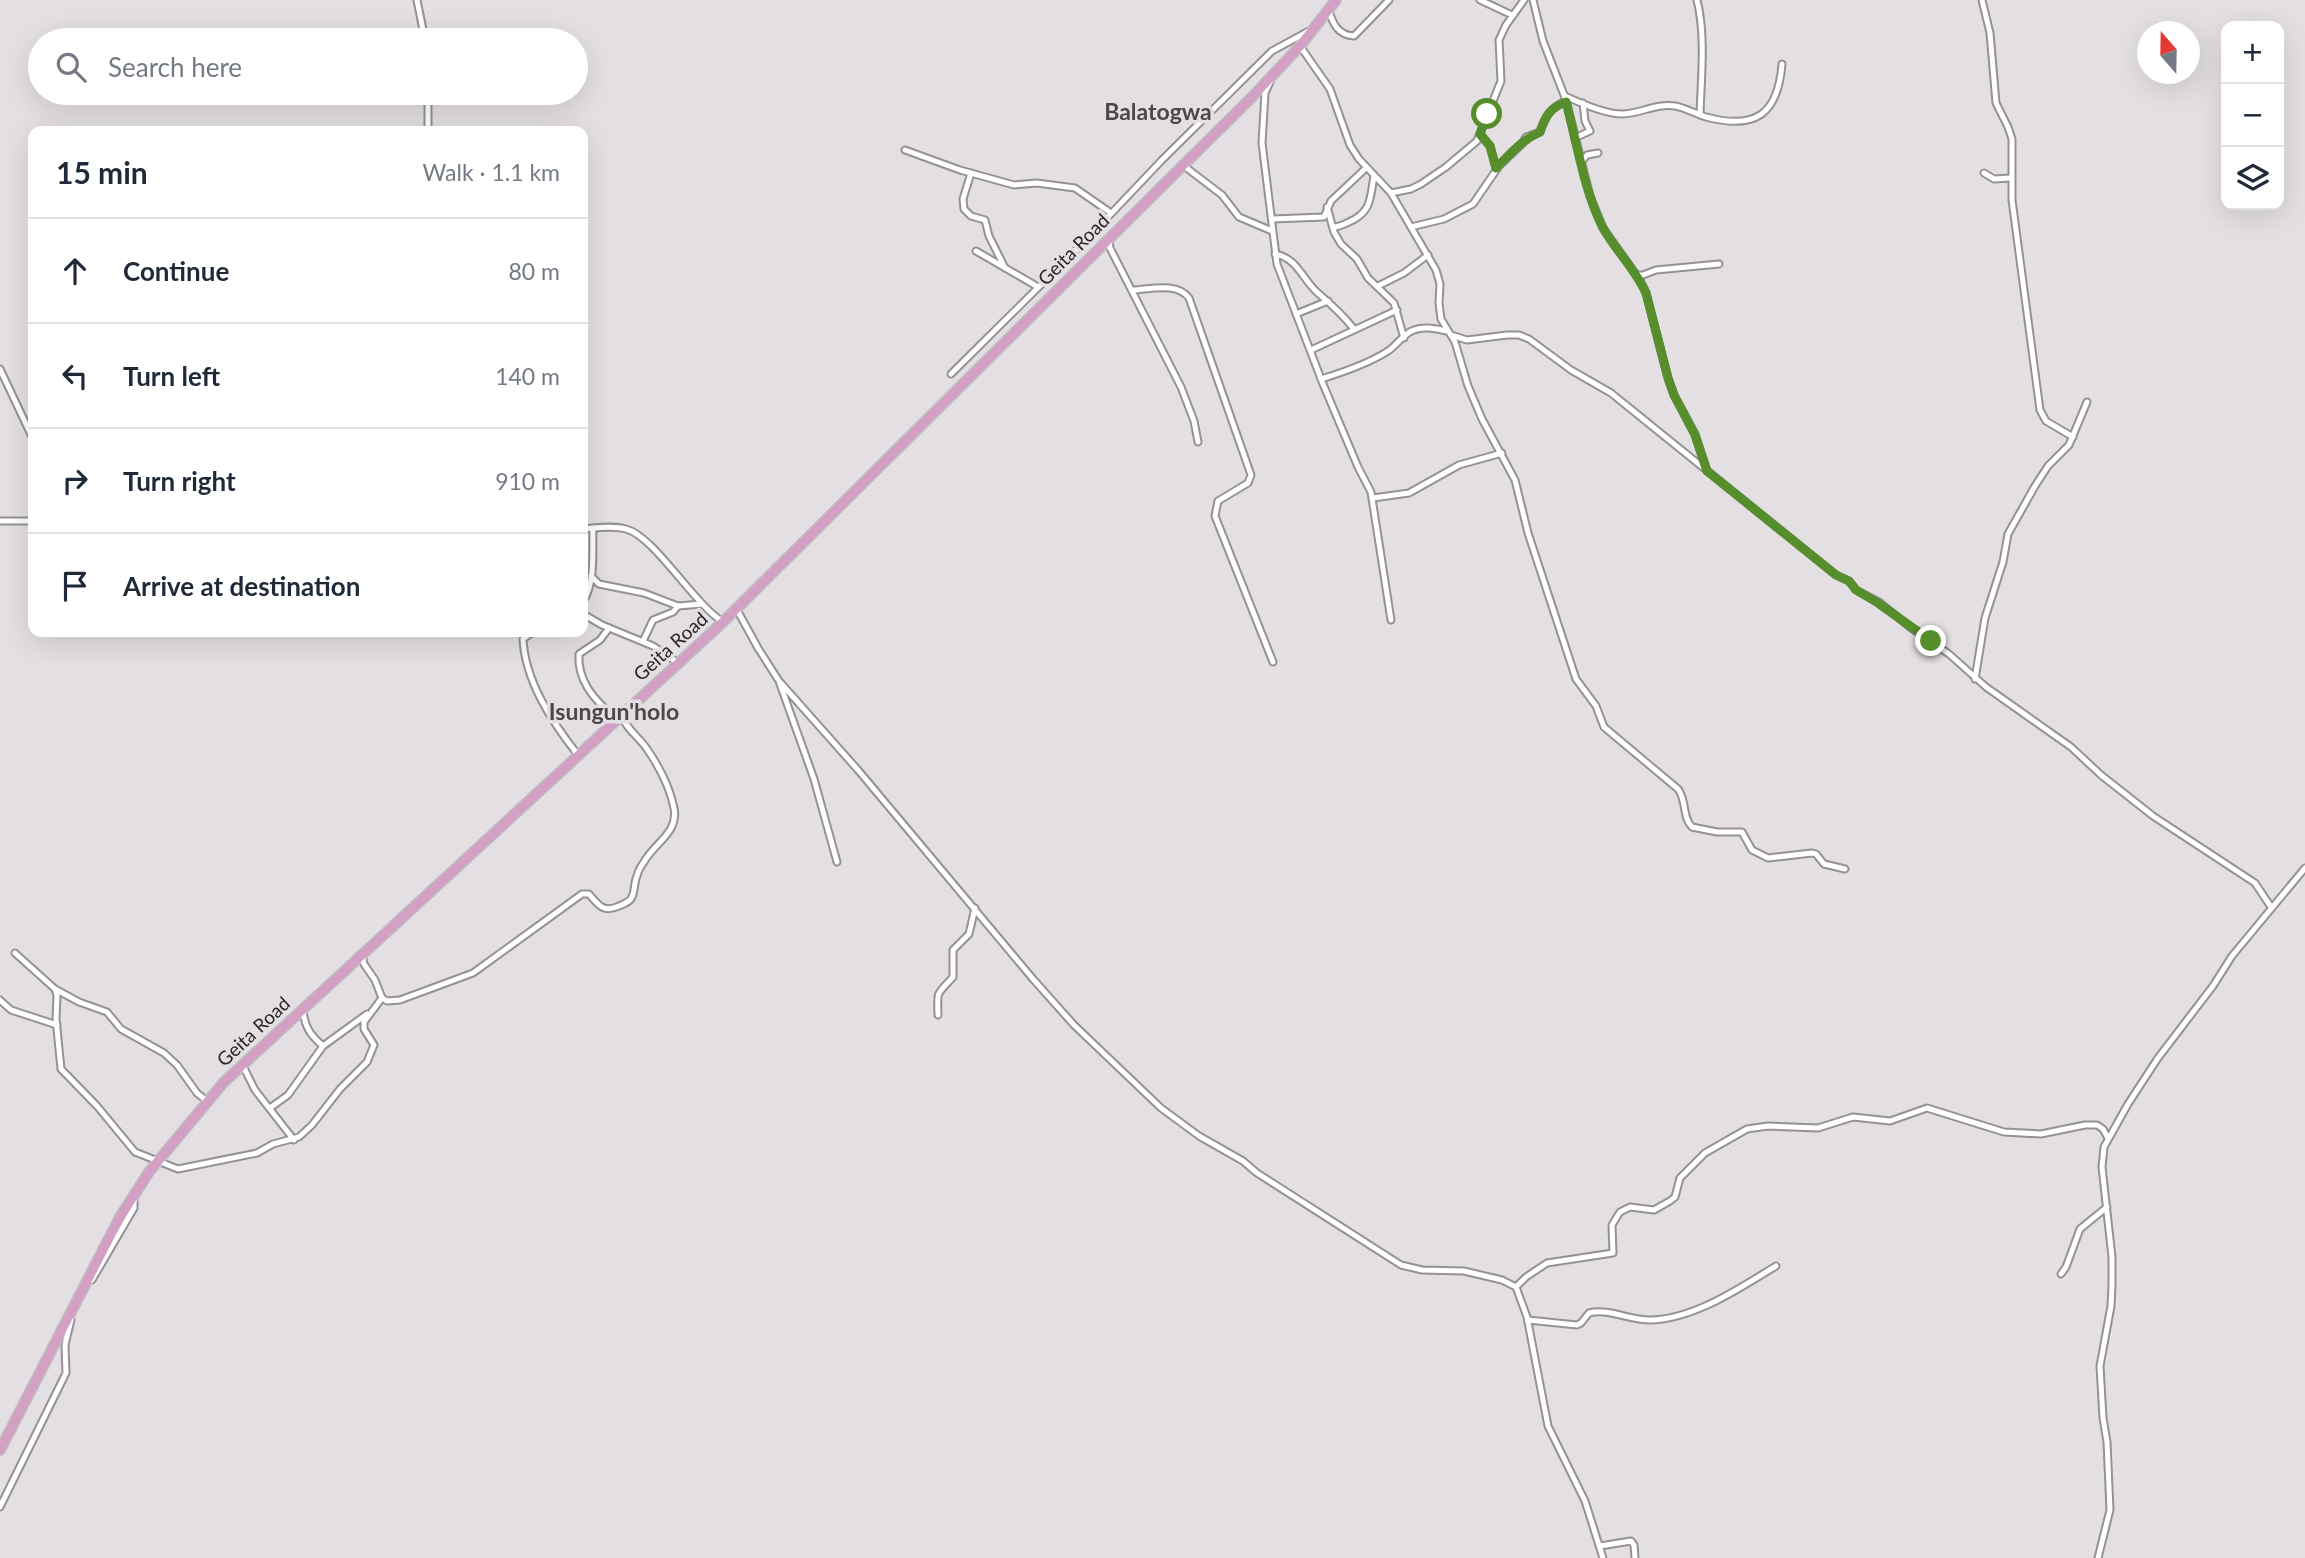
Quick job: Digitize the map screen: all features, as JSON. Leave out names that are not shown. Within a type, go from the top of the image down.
[{"type":"highway","name":"Geita Road","points":[[0,1450],[98,1258],[136,1192],[207,1101],[244,1063],[723,622],[1275,74],[1317,27],[1336,0]]},
{"type":"street","points":[[417,0],[423,28]]},
{"type":"street","points":[[1329,11],[1338,30],[1347,36],[1354,36],[1389,0]]},
{"type":"street","points":[[1480,0],[1512,15]]},
{"type":"street","points":[[1391,193],[1421,184],[1477,141],[1501,81],[1499,40],[1512,15],[1524,0]]},
{"type":"street","points":[[1533,0],[1543,41],[1566,99],[1590,196],[1603,228],[1646,293],[1674,395],[1695,435],[1707,471]]},
{"type":"street","points":[[1697,0],[1701,43],[1700,115]]},
{"type":"street","points":[[1982,0],[1990,33],[1996,103],[2012,139],[2012,200],[2040,410],[2046,421],[2073,437]]},
{"type":"street","points":[[951,374],[1272,51],[1317,27]]},
{"type":"street","points":[[1300,46],[1330,89],[1350,145],[1366,168],[1391,193],[1439,278],[1439,313],[1450,333],[1476,406],[1515,480],[1528,534],[1568,658],[1582,689],[1596,706],[1604,727],[1678,789],[1692,827],[1717,832],[1742,832],[1752,850],[1768,858],[1816,853],[1824,864],[1845,869]]},
{"type":"street","points":[[1412,227],[1438,221],[1473,204],[1496,168],[1526,137],[1540,132],[1544,119],[1566,99],[1619,114],[1676,106],[1700,115],[1739,123],[1754,120],[1771,103],[1780,85],[1782,64]]},
{"type":"street","points":[[1275,74],[1265,93],[1262,115],[1262,143],[1275,254],[1282,281],[1321,379],[1373,499],[1391,620]]},
{"type":"street","points":[[1576,138],[1590,131],[1585,121],[1583,103]]},
{"type":"street","points":[[428,105],[428,126]]},
{"type":"street","points":[[1480,134],[1490,146],[1496,168]]},
{"type":"street","points":[[905,150],[1014,185],[1037,183],[1075,188],[1111,213]]},
{"type":"street","points":[[1582,161],[1587,155],[1598,153]]},
{"type":"street","points":[[1184,164],[1206,185],[1222,195],[1239,217],[1272,231]]},
{"type":"street","points":[[1272,219],[1324,217],[1327,207],[1366,168]]},
{"type":"street","points":[[971,173],[963,200],[964,209],[971,216],[985,220],[989,236],[1005,268]]},
{"type":"street","points":[[1984,173],[1994,180],[2011,178]]},
{"type":"street","points":[[1333,227],[1359,218],[1365,212],[1370,202],[1374,176]]},
{"type":"street","points":[[1327,207],[1341,244],[1357,259],[1368,278],[1394,303],[1404,338]]},
{"type":"street","points":[[1109,237],[1110,248],[1134,290],[1181,387],[1194,421],[1198,442]]},
{"type":"street","points":[[976,251],[1038,287]]},
{"type":"street","points":[[1275,254],[1294,264],[1354,329]]},
{"type":"street","points":[[1378,286],[1404,273],[1428,255]]},
{"type":"street","points":[[1636,275],[1646,275],[1656,270],[1719,264]]},
{"type":"street","points":[[1134,290],[1172,288],[1181,290],[1189,298],[1251,475],[1248,483],[1218,501],[1216,516],[1273,663]]},
{"type":"street","points":[[1296,314],[1328,301]]},
{"type":"street","points":[[1311,350],[1397,310]]},
{"type":"street","points":[[1321,379],[1379,356],[1418,328],[1450,333],[1467,340],[1507,335],[1519,335],[1529,339],[1611,394],[1836,575],[1849,581],[1856,590],[1949,654],[1975,679],[2071,747],[2101,775],[2153,816],[2255,883],[2271,907]]},
{"type":"street","points":[[0,369],[28,428]]},
{"type":"street","points":[[1975,679],[1985,618],[2003,562],[2008,534],[2035,486],[2073,437],[2087,402]]},
{"type":"street","points":[[1373,499],[1409,493],[1459,465],[1502,453]]},
{"type":"street","points":[[0,521],[28,521]]},
{"type":"street","points":[[588,528],[624,528],[639,535],[702,604],[723,622]]},
{"type":"street","points":[[588,592],[593,528]]},
{"type":"street","points":[[591,576],[599,584],[644,593],[678,606],[702,604]]},
{"type":"street","points":[[643,642],[653,620],[673,612],[678,606]]},
{"type":"street","points":[[736,608],[779,681],[849,759],[1032,979],[1073,1025],[1161,1108],[1199,1136],[1243,1161],[1257,1173],[1401,1265],[1422,1270],[1464,1271],[1502,1280],[1516,1287],[1528,1320],[1548,1426],[1582,1492],[1603,1558]]},
{"type":"street","points":[[588,617],[643,642],[678,663]]},
{"type":"street","points":[[362,954],[364,964],[382,998],[387,1001],[400,1000],[466,977],[582,894],[589,894],[601,908],[610,910],[632,898],[639,870],[646,857],[663,842],[673,823],[674,814],[672,801],[656,763],[639,738],[620,717],[602,707],[588,690],[579,654],[600,640],[609,628]]},
{"type":"street","points":[[524,637],[528,673],[557,725],[578,755]]},
{"type":"street","points":[[779,681],[814,779],[837,862]]},
{"type":"street","points":[[2098,1558],[2110,1510],[2100,1366],[2112,1285],[2103,1152],[2108,1138],[2151,1068],[2271,907],[2305,868]]},
{"type":"street","points":[[938,1015],[937,995],[953,977],[953,950],[969,934],[975,908]]},
{"type":"street","points":[[15,953],[55,989],[79,1002],[107,1012],[127,1033],[164,1053],[183,1072],[197,1093],[207,1101]]},
{"type":"street","points":[[55,989],[60,1063],[63,1072],[97,1106],[135,1152],[178,1169],[257,1153],[273,1144],[294,1140],[312,1125],[372,1054],[374,1045],[363,1025],[382,998]]},
{"type":"street","points":[[0,1000],[11,1010],[57,1025]]},
{"type":"street","points":[[303,1009],[304,1023],[323,1046]]},
{"type":"street","points":[[270,1108],[288,1095],[323,1046],[370,1012]]},
{"type":"street","points":[[244,1063],[242,1069],[245,1074],[294,1140]]},
{"type":"street","points":[[1516,1287],[1547,1263],[1614,1253],[1612,1224],[1620,1212],[1630,1207],[1654,1210],[1670,1201],[1675,1197],[1680,1178],[1705,1153],[1747,1129],[1768,1126],[1818,1128],[1853,1116],[1889,1121],[1927,1108],[2004,1132],[2041,1134],[2097,1125],[2108,1138]]},
{"type":"street","points":[[0,1507],[66,1373],[65,1345],[69,1324],[134,1208],[136,1192]]},
{"type":"street","points":[[2061,1274],[2083,1225],[2106,1207]]},
{"type":"street","points":[[1528,1320],[1577,1325],[1589,1312],[1602,1311],[1634,1319],[1672,1318],[1741,1287],[1776,1266]]},
{"type":"street","points":[[1600,1546],[1631,1541],[1635,1558]]},
{"type":"district","name":"Balatogwa","points":[[1158,111]]},
{"type":"district","name":"Isungun'holo","points":[[614,711]]},
{"type":"route","points":[[1487,114],[1480,134],[1490,146],[1496,168],[1526,137],[1540,132],[1545,117],[1552,109],[1566,102],[1594,208],[1603,228],[1640,280],[1646,293],[1668,378],[1695,435],[1707,471],[1836,575],[1845,578],[1856,590],[1931,641]]}]
